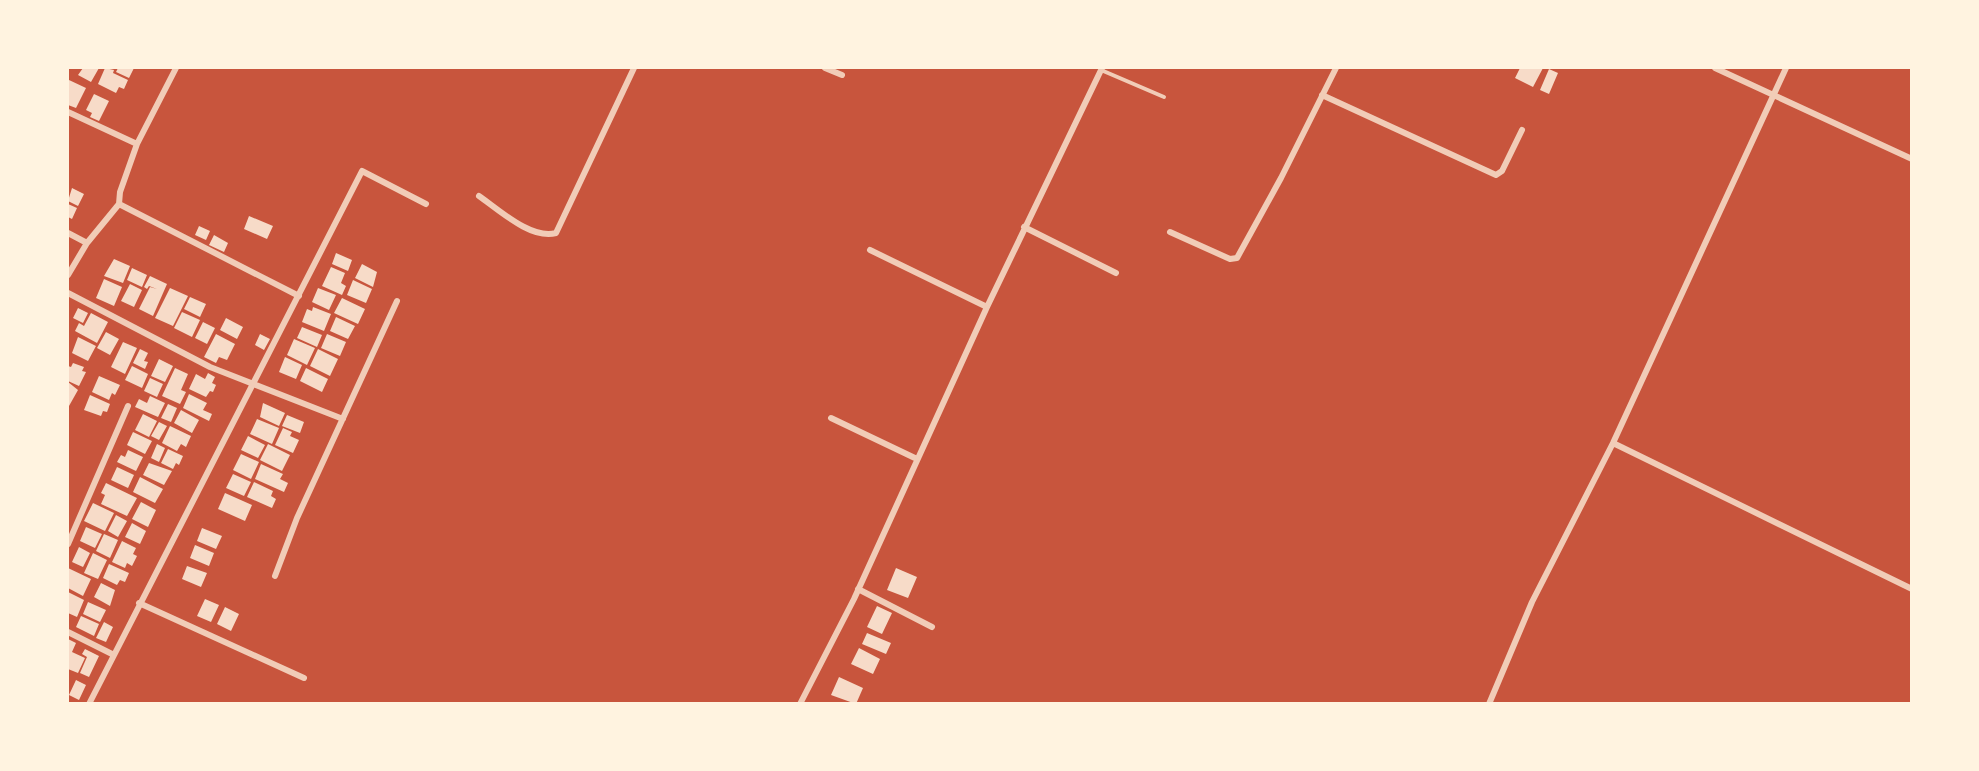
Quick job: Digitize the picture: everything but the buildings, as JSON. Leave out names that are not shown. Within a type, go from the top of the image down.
[{"type":"street","points":[[68,275],[87,243],[119,204],[120,192],[137,144],[176,68]]},
{"type":"street","points":[[479,196],[528,228],[544,235],[556,233],[634,68]]},
{"type":"street","points":[[825,68],[842,75]]},
{"type":"street","points":[[800,704],[858,589],[1024,227],[1101,68]]},
{"type":"street","points":[[1170,232],[1230,259],[1237,258],[1281,178],[1336,68]]},
{"type":"street","points":[[1715,68],[1911,159]]},
{"type":"street","points":[[1490,704],[1532,602],[1613,443],[1786,68]]},
{"type":"street","points":[[1322,95],[1496,176],[1502,171],[1522,130]]},
{"type":"street","points":[[68,112],[137,144]]},
{"type":"street","points":[[90,704],[112,654],[255,383],[362,171],[426,204]]},
{"type":"street","points":[[119,204],[299,296]]},
{"type":"street","points":[[1024,227],[1116,273]]},
{"type":"street","points":[[68,233],[87,243]]},
{"type":"street","points":[[870,250],[987,307]]},
{"type":"street","points":[[68,293],[210,367],[343,419]]},
{"type":"street","points":[[275,576],[297,518],[397,301]]},
{"type":"street","points":[[68,544],[128,406]]},
{"type":"street","points":[[831,418],[917,459]]},
{"type":"street","points":[[1613,443],[1911,590]]},
{"type":"street","points":[[858,589],[932,627]]},
{"type":"street","points":[[139,603],[304,678]]},
{"type":"street","points":[[68,632],[112,654]]},
{"type":"lane","points":[[1101,68],[1164,97]]}]
